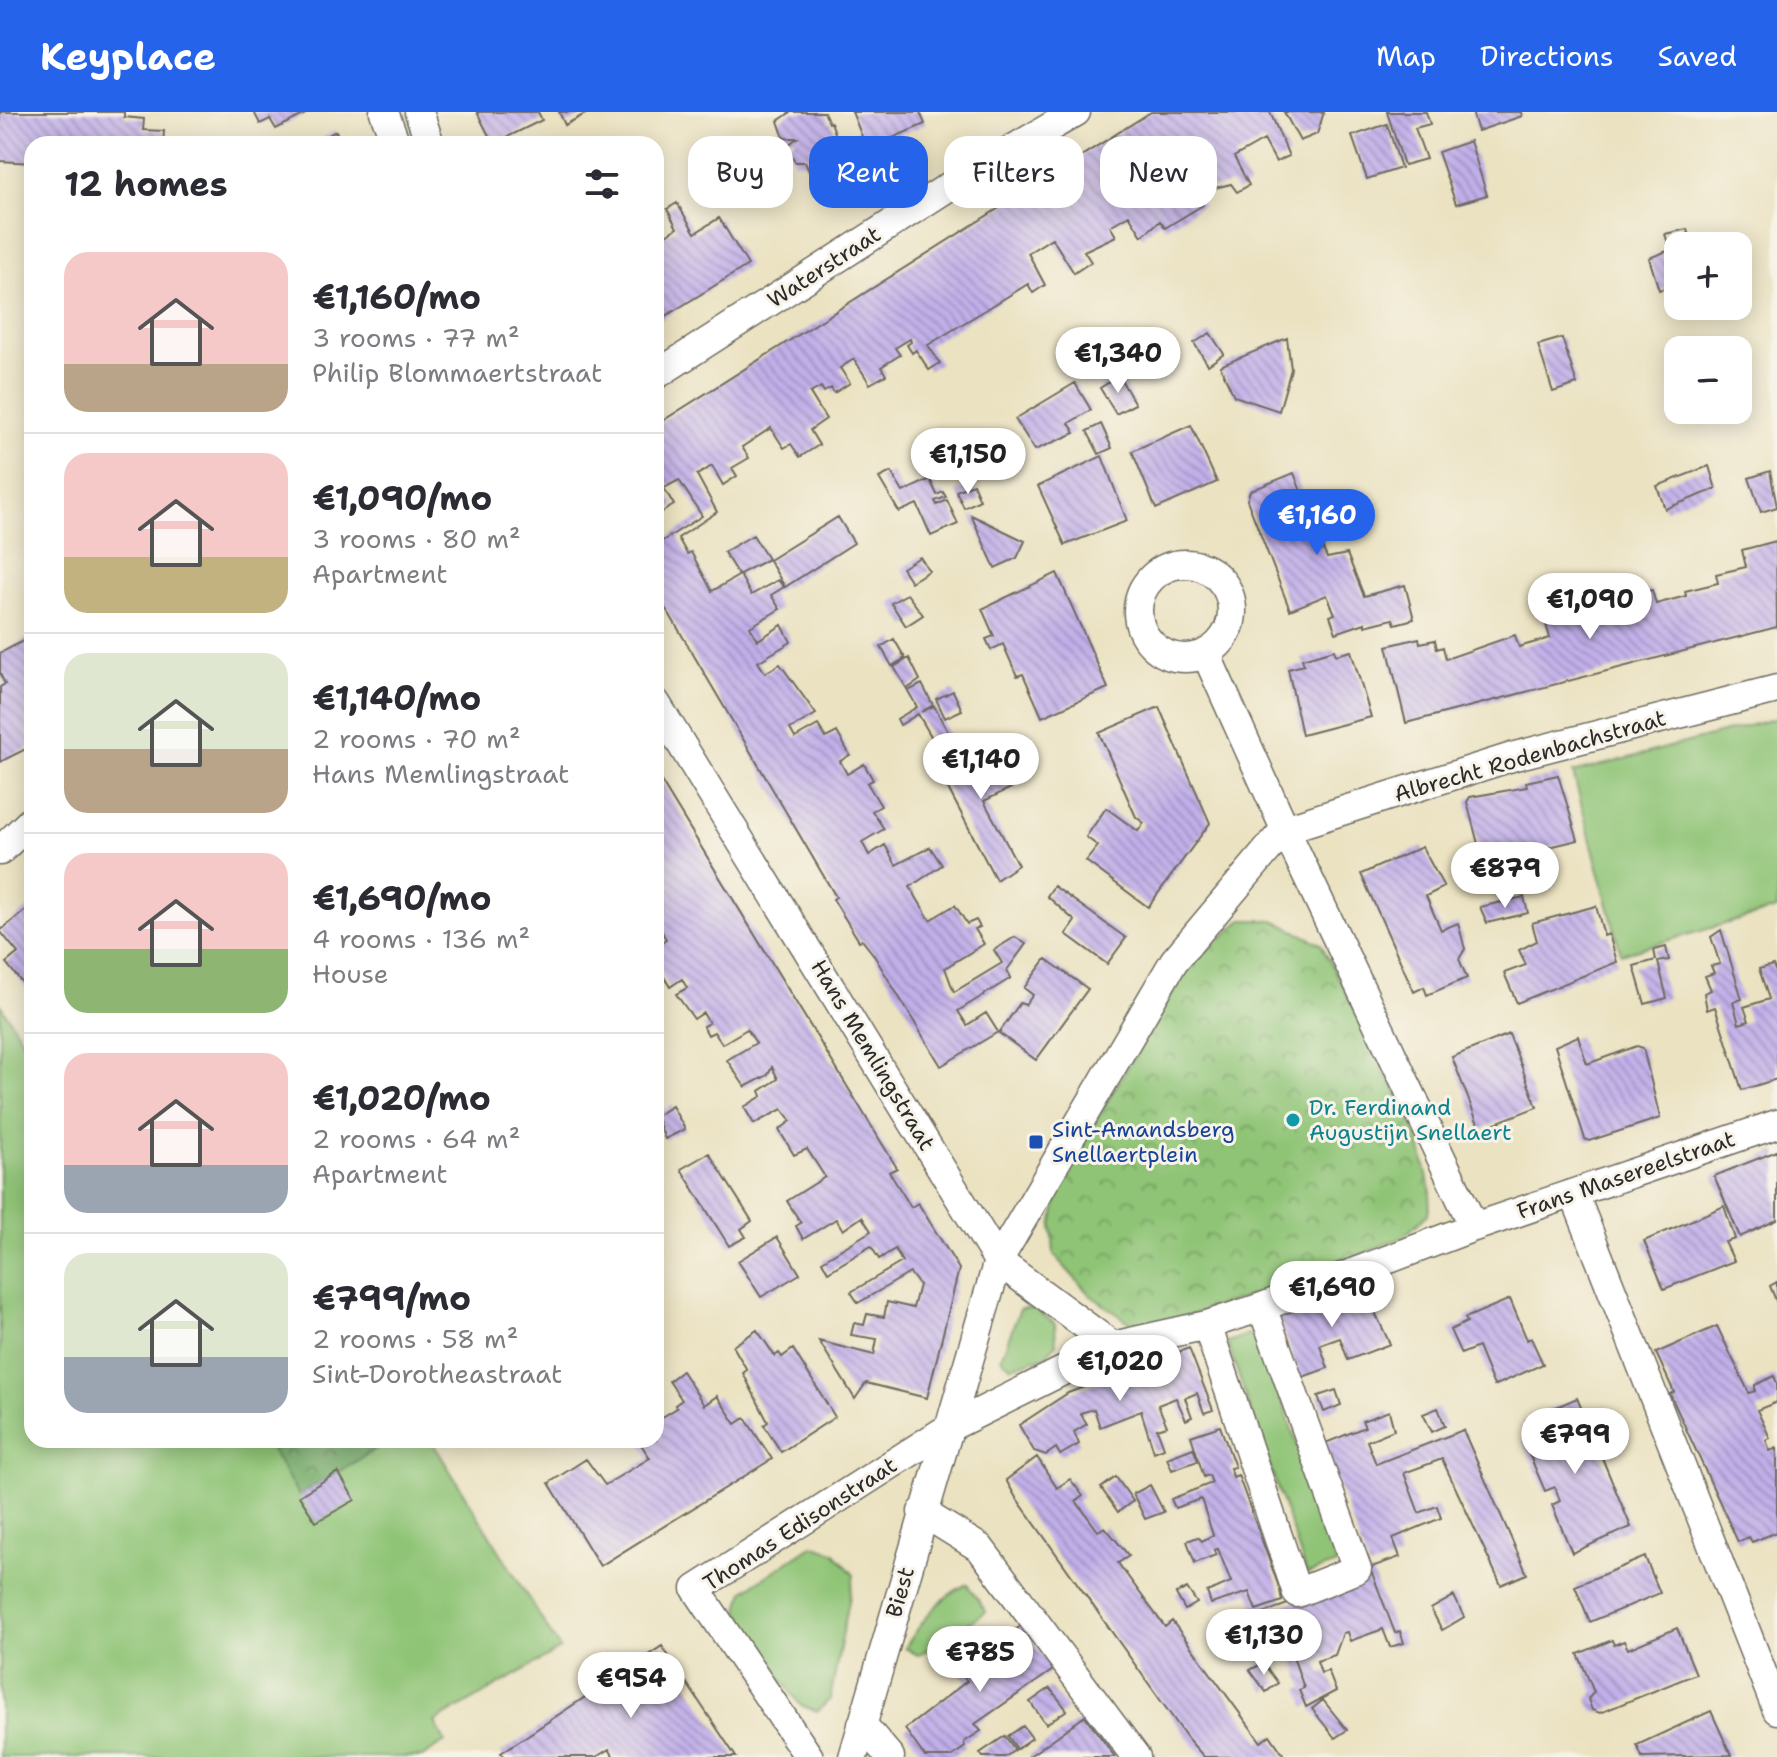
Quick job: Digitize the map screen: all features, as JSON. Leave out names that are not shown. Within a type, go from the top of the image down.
[{"type":"street","points":[[384,112],[393,136]]},
{"type":"street","points":[[419,112],[427,136]]},
{"type":"street","name":"Waterstraat","points":[[664,370],[953,184],[1076,112]]},
{"type":"street","points":[[1206,654],[1285,829],[1474,1227]]},
{"type":"street","name":"Albrecht Rodenbachstraat","points":[[1285,829],[1515,756],[1777,689]]},
{"type":"street","name":"Hans Memlingstraat","points":[[664,716],[998,1261]]},
{"type":"street","points":[[0,851],[24,828]]},
{"type":"street","points":[[950,1427],[998,1261],[1174,961],[1285,829]]},
{"type":"street","name":"Frans Masereelstraat","points":[[950,1427],[1113,1346],[1207,1325],[1262,1307],[1474,1227],[1777,1124]]},
{"type":"street","points":[[1574,1194],[1697,1515],[1777,1710]]},
{"type":"street","points":[[998,1261],[1113,1346]]},
{"type":"street","points":[[1207,1325],[1297,1593],[1357,1569],[1262,1307]]},
{"type":"street","name":"Biest","points":[[853,1757],[922,1512],[950,1427]]},
{"type":"street","name":"Thomas Edisonstraat","points":[[809,1757],[696,1589],[950,1427]]},
{"type":"street","points":[[922,1512],[980,1548],[1136,1757]]},
{"type":"street","points":[[862,1724],[890,1757]]},
{"type":"green space","points":[[1777,718],[1777,909],[1621,954],[1573,773]]},
{"type":"green space","points":[[1242,920],[1274,920],[1321,944],[1418,1135],[1431,1193],[1428,1214],[1403,1237],[1304,1278],[1163,1324],[1129,1322],[1090,1295],[1054,1255],[1052,1225],[1061,1178],[1188,967]]},
{"type":"green space","points":[[0,1004],[24,1043],[24,1448],[271,1448],[300,1496],[377,1448],[436,1448],[560,1649],[435,1722],[445,1742],[422,1757],[0,1757]]},
{"type":"green space","points":[[1034,1308],[1055,1324],[1056,1344],[1046,1356],[1012,1367],[1001,1358],[1020,1309]]},
{"type":"green space","points":[[1259,1331],[1337,1564],[1307,1574],[1227,1342]]},
{"type":"green space","points":[[271,1448],[377,1448],[299,1496]]},
{"type":"green space","points":[[813,1545],[834,1552],[854,1575],[830,1699],[817,1712],[800,1705],[751,1636],[739,1610],[744,1591]]},
{"type":"green space","points":[[967,1584],[986,1612],[918,1655],[905,1648],[932,1611],[947,1596]]},
{"type":"building","points":[[0,112],[124,112],[124,117],[144,119],[143,130],[164,131],[164,136],[24,136],[24,162],[0,161]]},
{"type":"building","points":[[254,112],[309,112],[276,129],[270,119],[260,124]]},
{"type":"building","points":[[477,112],[538,112],[542,120],[509,136],[489,136]]},
{"type":"building","points":[[559,112],[589,112],[565,125]]},
{"type":"building","points":[[791,112],[824,112],[836,136],[809,136],[809,171],[805,162],[795,162],[793,158],[793,141],[797,138],[783,136],[778,121]]},
{"type":"building","points":[[852,112],[920,112],[925,124],[897,136],[862,136]]},
{"type":"building","points":[[1151,112],[1270,112],[1289,156],[1276,162],[1264,140],[1234,157],[1249,185],[1237,192],[1231,184],[1217,188],[1217,136],[1113,136]]},
{"type":"building","points":[[1284,112],[1324,112],[1317,134],[1300,141]]},
{"type":"building","points":[[1387,112],[1426,112],[1430,124],[1415,128],[1426,159],[1404,165]]},
{"type":"building","points":[[1472,112],[1521,112],[1522,116],[1478,131]]},
{"type":"building","points":[[1387,124],[1401,168],[1367,179],[1352,136]]},
{"type":"building","points":[[1470,141],[1487,195],[1456,204],[1438,152]]},
{"type":"building","points":[[1100,144],[1100,208],[1198,208],[1165,228],[1160,221],[1142,236],[1129,215],[1110,226],[1116,236],[1084,251],[1091,262],[1074,273],[1052,238],[1028,253],[1045,285],[1033,293],[1028,284],[928,345],[940,363],[929,370],[916,350],[912,353],[907,345],[910,339],[895,348],[900,355],[881,367],[886,375],[870,384],[854,359],[840,368],[850,383],[834,393],[831,388],[824,392],[821,387],[810,393],[826,419],[810,430],[819,445],[800,457],[791,444],[784,448],[771,428],[742,447],[749,458],[732,468],[737,476],[723,485],[712,466],[697,475],[717,512],[678,538],[687,554],[691,552],[712,591],[740,575],[751,595],[778,580],[784,587],[771,595],[780,609],[750,627],[758,640],[782,625],[791,642],[758,662],[765,673],[780,664],[816,714],[790,729],[795,738],[818,725],[826,738],[837,732],[850,755],[840,761],[847,774],[864,764],[873,780],[867,783],[881,806],[872,811],[884,829],[862,842],[869,855],[885,845],[896,865],[930,847],[942,865],[910,887],[930,920],[955,905],[967,924],[976,920],[980,927],[975,929],[984,944],[945,968],[954,992],[1002,963],[994,950],[1015,937],[1026,944],[1007,970],[1011,978],[958,1011],[967,1025],[986,1013],[998,1032],[941,1066],[873,954],[862,940],[859,941],[833,899],[836,897],[664,606],[664,540],[702,516],[679,480],[664,488],[664,420],[999,208],[1084,208],[1084,154]]},
{"type":"building","points":[[677,203],[695,233],[719,218],[748,265],[664,317],[664,236],[677,228],[667,209]]},
{"type":"building","points":[[1664,252],[1664,288],[1659,290],[1649,258]]},
{"type":"building","points":[[1210,333],[1224,354],[1208,365],[1194,343]]},
{"type":"building","points":[[1287,338],[1291,369],[1279,411],[1234,396],[1220,366]]},
{"type":"building","points":[[1562,338],[1577,384],[1553,392],[1538,345]]},
{"type":"building","points":[[1119,376],[1135,404],[1116,414],[1100,388]]},
{"type":"building","points":[[1075,383],[1091,410],[1069,423],[1075,433],[1035,450],[1015,419]]},
{"type":"building","points":[[1101,424],[1112,448],[1099,454],[1087,431]]},
{"type":"building","points":[[1191,425],[1217,482],[1156,509],[1132,451]]},
{"type":"building","points":[[1102,456],[1127,521],[1065,545],[1038,486]]},
{"type":"building","points":[[1709,466],[1716,489],[1665,509],[1657,486]]},
{"type":"building","points":[[1770,471],[1777,507],[1761,512],[1749,478]]},
{"type":"building","points":[[891,472],[903,492],[930,479],[937,495],[943,492],[946,497],[935,501],[937,505],[947,500],[958,524],[931,536],[917,504],[899,512],[879,478]]},
{"type":"building","points":[[1294,473],[1302,494],[1332,492],[1345,524],[1317,535],[1327,558],[1347,554],[1364,596],[1405,585],[1414,619],[1395,624],[1393,619],[1365,626],[1365,623],[1336,633],[1330,616],[1335,614],[1327,595],[1290,610],[1247,500],[1250,491]]},
{"type":"building","points":[[973,484],[980,500],[964,508],[956,491]]},
{"type":"building","points":[[664,488],[674,505],[664,511]]},
{"type":"building","points":[[971,515],[1025,541],[1017,558],[995,568]]},
{"type":"building","points":[[838,517],[854,543],[785,587],[769,560]]},
{"type":"building","points":[[753,535],[768,559],[738,575],[724,552]]},
{"type":"building","points":[[1776,541],[1777,627],[1406,723],[1387,646],[1419,638],[1420,643],[1435,640],[1437,649],[1443,647],[1446,659],[1515,635],[1519,647],[1550,638],[1543,614],[1652,590],[1656,604],[1686,596],[1685,591],[1718,583],[1716,574],[1746,567],[1742,550]]},
{"type":"building","points":[[920,557],[929,571],[911,582],[902,568]]},
{"type":"building","points":[[1057,573],[1108,688],[1042,717],[1023,674],[1017,676],[1003,644],[991,650],[986,639],[994,636],[982,609]]},
{"type":"building","points":[[907,594],[923,615],[906,626],[891,603]]},
{"type":"building","points":[[894,639],[905,658],[892,666],[881,647]]},
{"type":"building","points":[[24,641],[24,750],[0,762],[0,687],[5,684],[0,674],[0,653]]},
{"type":"building","points":[[1334,650],[1336,655],[1351,651],[1371,717],[1302,735],[1288,669],[1304,665],[1302,659]]},
{"type":"building","points":[[909,658],[920,680],[907,689],[894,667]]},
{"type":"building","points":[[922,684],[933,705],[921,712],[934,706],[949,734],[935,743],[918,714],[900,725],[897,719],[917,707],[908,691]]},
{"type":"building","points":[[953,691],[962,710],[945,718],[936,699]]},
{"type":"building","points":[[1159,707],[1210,823],[1148,907],[1086,861],[1098,846],[1086,837],[1106,808],[1138,831],[1144,823],[1136,817],[1099,733]]},
{"type":"building","points":[[989,737],[1011,788],[984,801],[1018,865],[996,880],[939,771],[961,757],[958,752]]},
{"type":"building","points":[[1558,775],[1578,840],[1483,863],[1467,802],[1470,797],[1527,787],[1526,782]]},
{"type":"building","points":[[664,786],[897,1168],[889,1172],[911,1207],[918,1203],[959,1269],[927,1398],[866,1383],[855,1399],[819,1341],[874,1355],[877,1339],[851,1335],[854,1323],[864,1325],[867,1314],[884,1317],[887,1302],[913,1308],[919,1285],[910,1273],[858,1303],[851,1292],[902,1262],[895,1249],[879,1259],[871,1246],[828,1272],[822,1261],[871,1231],[862,1217],[843,1230],[836,1219],[803,1239],[796,1226],[801,1223],[787,1201],[825,1177],[807,1149],[794,1155],[779,1130],[791,1121],[782,1109],[754,1124],[744,1107],[762,1096],[760,1091],[778,1079],[772,1067],[768,1075],[745,1087],[727,1060],[756,1043],[747,1029],[722,1044],[714,1032],[708,1035],[703,1026],[709,1023],[703,1013],[694,1019],[676,994],[687,988],[682,979],[670,987],[664,977]]},
{"type":"building","points":[[1422,847],[1444,887],[1426,896],[1441,930],[1458,923],[1465,949],[1459,959],[1467,978],[1427,995],[1424,987],[1414,992],[1361,874]]},
{"type":"building","points":[[1054,886],[1126,938],[1107,964],[1066,934],[1075,921],[1047,896]]},
{"type":"building","points":[[1524,897],[1528,913],[1487,923],[1480,907]]},
{"type":"building","points":[[1596,906],[1604,936],[1609,934],[1617,962],[1517,1003],[1504,973],[1526,965],[1519,950],[1537,941],[1532,923]]},
{"type":"building","points":[[24,912],[24,985],[6,963],[18,953],[0,931]]},
{"type":"building","points":[[1721,930],[1742,999],[1733,1002],[1739,1024],[1749,1021],[1744,1007],[1769,999],[1759,969],[1773,965],[1777,974],[1777,1079],[1742,1090],[1715,1007],[1707,1010],[1704,993],[1711,990],[1705,976],[1714,973],[1711,966],[1720,964],[1711,937]]},
{"type":"building","points":[[1666,947],[1669,960],[1658,962],[1667,998],[1645,1004],[1634,966],[1656,960],[1654,950]]},
{"type":"building","points":[[1046,959],[1088,989],[1036,1060],[999,1033],[1020,1003],[1025,1005],[1033,995],[1024,988]]},
{"type":"building","points":[[1509,1034],[1537,1107],[1480,1129],[1452,1057]]},
{"type":"building","points":[[1578,1036],[1587,1064],[1637,1046],[1643,1048],[1660,1118],[1589,1141],[1585,1139],[1555,1046]]},
{"type":"building","points":[[672,1106],[685,1129],[665,1139],[664,1136],[664,1111]]},
{"type":"building","points":[[1777,1151],[1777,1220],[1740,1237],[1714,1176]]},
{"type":"building","points":[[709,1153],[752,1221],[741,1229],[746,1237],[729,1246],[681,1169]]},
{"type":"building","points":[[1724,1206],[1735,1239],[1725,1242],[1734,1261],[1664,1289],[1644,1241]]},
{"type":"building","points":[[777,1237],[800,1274],[761,1297],[738,1261]]},
{"type":"building","points":[[1777,1282],[1777,1303],[1770,1286]]},
{"type":"building","points":[[1362,1285],[1390,1344],[1348,1360],[1340,1338],[1320,1345],[1328,1368],[1300,1378],[1278,1316]]},
{"type":"building","points":[[1510,1299],[1527,1340],[1531,1338],[1543,1364],[1494,1386],[1478,1347],[1461,1354],[1450,1330],[1467,1322],[1465,1318]]},
{"type":"building","points":[[1717,1326],[1749,1393],[1755,1391],[1755,1385],[1774,1376],[1777,1383],[1777,1402],[1757,1410],[1770,1438],[1766,1440],[1770,1451],[1777,1448],[1777,1532],[1752,1542],[1749,1537],[1738,1542],[1670,1394],[1674,1392],[1656,1353]]},
{"type":"building","points":[[757,1330],[775,1356],[779,1353],[782,1357],[793,1349],[835,1417],[781,1452],[764,1425],[768,1422],[743,1373],[747,1370],[733,1346]]},
{"type":"building","points":[[1189,1348],[1213,1410],[1204,1413],[1197,1393],[1185,1398],[1192,1417],[1186,1420],[1176,1398],[1158,1405],[1167,1426],[1157,1429],[1164,1448],[1154,1452],[1141,1411],[1100,1427],[1094,1409],[1080,1413],[1087,1424],[1074,1432],[1079,1444],[1060,1455],[1056,1448],[1046,1455],[1034,1451],[1019,1425],[1068,1393]]},
{"type":"building","points":[[682,1371],[704,1405],[717,1396],[736,1424],[745,1418],[772,1459],[600,1566],[549,1483],[586,1459],[605,1485],[650,1458],[643,1448],[664,1448],[664,1416],[677,1408],[675,1405],[682,1400],[669,1381]]},
{"type":"building","points":[[1336,1390],[1341,1405],[1324,1412],[1318,1396]]},
{"type":"building","points":[[1577,1398],[1631,1527],[1572,1553],[1552,1505],[1560,1501],[1555,1487],[1545,1491],[1523,1440],[1532,1436],[1526,1420]]},
{"type":"building","points":[[1438,1408],[1445,1426],[1432,1432],[1423,1414]]},
{"type":"building","points":[[1389,1411],[1394,1430],[1367,1441],[1376,1464],[1463,1430],[1527,1574],[1501,1585],[1442,1459],[1404,1473],[1419,1513],[1437,1506],[1441,1518],[1393,1538],[1400,1557],[1369,1568],[1323,1444],[1365,1427],[1362,1421]]},
{"type":"building","points":[[1220,1426],[1235,1467],[1230,1468],[1233,1477],[1238,1475],[1280,1590],[1282,1601],[1256,1610],[1249,1592],[1211,1604],[1207,1592],[1231,1582],[1218,1549],[1214,1550],[1216,1555],[1195,1563],[1187,1541],[1198,1537],[1202,1541],[1213,1535],[1201,1499],[1175,1508],[1171,1499],[1212,1483],[1209,1475],[1204,1477],[1191,1436]]},
{"type":"building","points":[[1193,1448],[1198,1461],[1172,1470],[1167,1458]]},
{"type":"building","points":[[1037,1457],[1057,1488],[1070,1479],[1083,1496],[1076,1501],[1098,1531],[1105,1527],[1129,1556],[1118,1563],[1165,1627],[1172,1621],[1261,1742],[1270,1735],[1285,1757],[1204,1757],[1188,1739],[1006,1480]]},
{"type":"building","points":[[338,1472],[355,1500],[316,1522],[299,1496]]},
{"type":"building","points":[[1116,1477],[1133,1501],[1118,1512],[1101,1488]]},
{"type":"building","points":[[1150,1485],[1164,1512],[1145,1519],[1133,1494]]},
{"type":"building","points":[[1645,1557],[1660,1593],[1590,1622],[1575,1586]]},
{"type":"building","points":[[1372,1573],[1395,1633],[1400,1631],[1404,1643],[1390,1647],[1383,1629],[1350,1641],[1347,1632],[1343,1633],[1335,1655],[1317,1661],[1321,1673],[1328,1671],[1336,1691],[1306,1707],[1299,1690],[1304,1688],[1289,1645],[1277,1649],[1263,1613]]},
{"type":"building","points":[[1187,1588],[1197,1603],[1185,1610],[1176,1594]]},
{"type":"building","points":[[1454,1596],[1464,1617],[1442,1630],[1431,1609]]},
{"type":"building","points":[[1021,1626],[1053,1670],[975,1724],[981,1731],[964,1742],[965,1747],[951,1757],[925,1757],[905,1729],[967,1681],[958,1670],[963,1664]]},
{"type":"building","points":[[1677,1628],[1696,1674],[1600,1713],[1592,1710],[1588,1699],[1594,1692],[1578,1654],[1612,1640],[1614,1645],[1624,1641],[1628,1649]]},
{"type":"building","points":[[662,1646],[736,1757],[614,1757],[609,1749],[596,1757],[504,1757],[501,1753]]},
{"type":"building","points":[[1263,1663],[1278,1683],[1266,1692],[1250,1670]]},
{"type":"building","points":[[1050,1688],[1067,1710],[1046,1724],[1030,1702]]},
{"type":"building","points":[[1323,1700],[1347,1730],[1335,1738],[1312,1709]]},
{"type":"building","points":[[1711,1711],[1731,1755],[1642,1757],[1637,1745]]},
{"type":"building","points":[[1085,1716],[1115,1757],[1028,1757],[1052,1740]]},
{"type":"building","points":[[1023,1726],[1032,1738],[1017,1749],[1008,1736]]},
{"type":"building","points":[[1005,1736],[1015,1750],[1005,1757],[983,1757],[980,1753]]},
{"type":"place","name":"Dr. Ferdinand Augustijn Snellaert","points":[[1293,1120]]},
{"type":"place","name":"Sint-Amandsberg Snellaertplein","points":[[1036,1142]]}]
